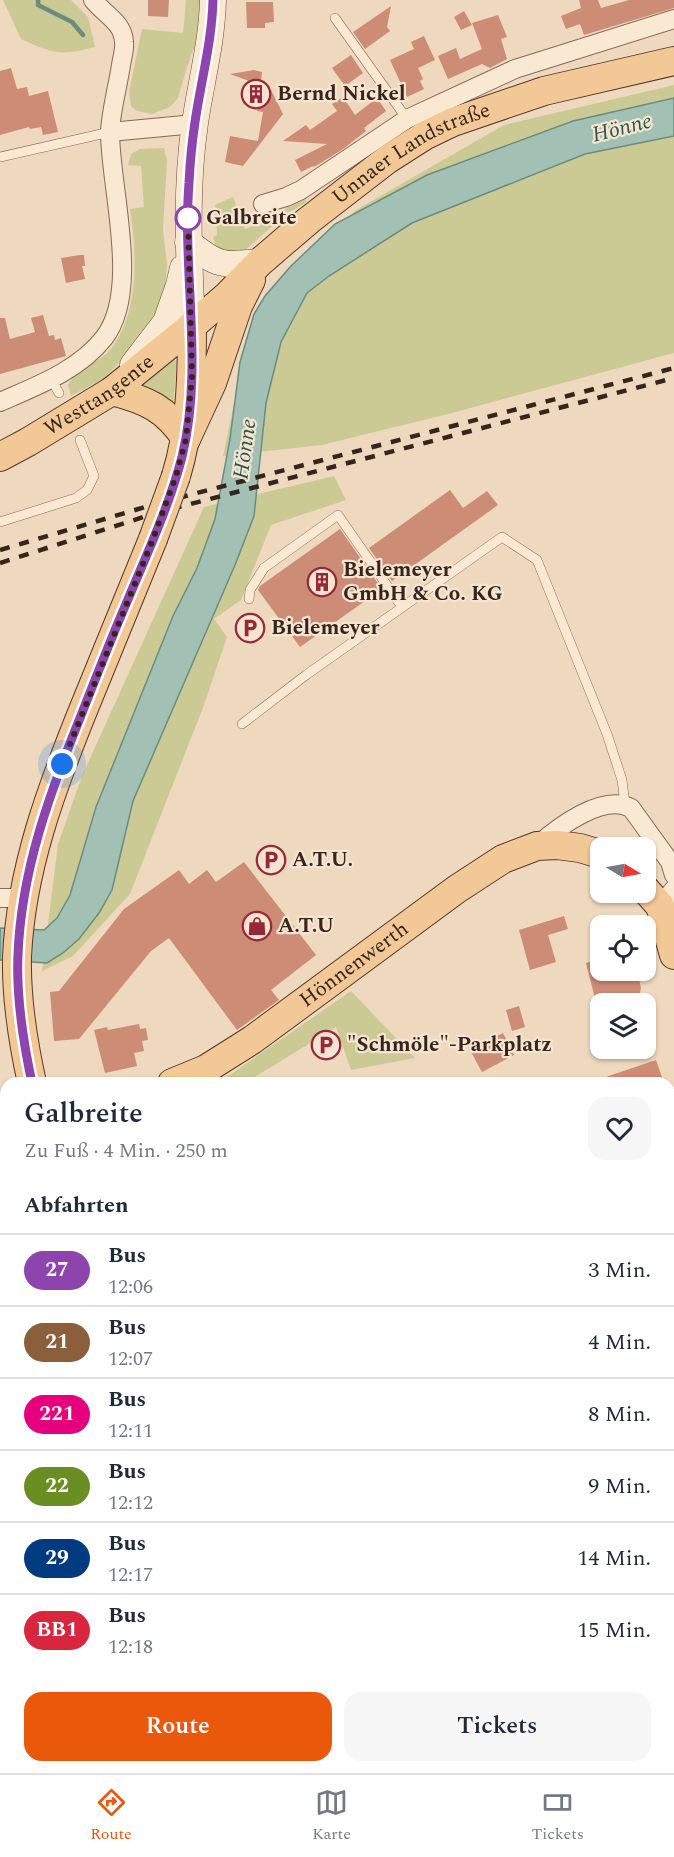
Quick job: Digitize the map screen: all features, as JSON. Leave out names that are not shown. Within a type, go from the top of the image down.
[{"type":"main road","points":[[31,1077],[18,989],[15,903],[48,798],[153,539],[176,476],[186,439],[192,377],[188,242],[189,184],[195,124],[207,56],[213,0]]},
{"type":"main road","name":"Unnaer Landstraße","points":[[192,326],[309,220],[388,159],[424,136],[453,122],[544,91],[674,61]]},
{"type":"main road","points":[[188,242],[207,258],[221,263],[235,265],[260,262]]},
{"type":"main road","points":[[186,439],[175,422],[160,410],[141,399],[112,391],[166,322],[179,285],[188,242]]},
{"type":"main road","points":[[186,439],[212,383],[238,306],[260,262]]},
{"type":"main road","name":"Westtangente","points":[[0,457],[112,391],[192,326]]},
{"type":"main road","name":"Hönnenwerth","points":[[187,1077],[206,1069],[252,1040],[458,889],[503,859],[537,846],[568,846],[590,852]]},
{"type":"main road","points":[[665,892],[674,955]]},
{"type":"street","points":[[0,402],[55,386],[105,337],[114,318],[119,299],[121,234],[110,132],[125,43],[121,26],[93,0]]},
{"type":"street","name":"Unnaer Landstraße","points":[[263,204],[301,190],[407,119],[514,69],[674,19]]},
{"type":"street","points":[[110,132],[195,124]]},
{"type":"street","name":"Hönnenwerth","points":[[537,846],[558,827],[607,804],[625,804]]},
{"type":"street","points":[[625,804],[632,808],[664,853],[674,875]]},
{"type":"lane","points":[[335,18],[407,119]]},
{"type":"lane","points":[[0,157],[110,132]]},
{"type":"lane","points":[[0,522],[76,498],[87,490],[94,476],[80,440]]},
{"type":"lane","points":[[249,599],[250,590],[264,568],[338,515],[402,607]]},
{"type":"lane","points":[[242,724],[502,537],[537,560],[607,734],[622,780],[625,804]]},
{"type":"shaded area","points":[[3,0],[71,0],[88,17],[95,47],[73,52],[57,52],[21,39]]},
{"type":"shaded area","points":[[186,0],[205,0],[203,34],[196,43],[178,98],[170,107],[152,114],[137,111],[131,106],[129,92],[142,29],[183,33]]},
{"type":"shaded area","points":[[674,85],[674,353],[452,413],[322,445],[223,456],[245,352],[275,287],[356,210],[504,125]]},
{"type":"shaded area","points":[[164,148],[167,160],[163,229],[167,264],[165,289],[158,312],[124,358],[103,379],[71,396],[68,385],[79,371],[107,353],[118,339],[131,304],[134,245],[130,209],[144,207],[141,166],[128,165],[131,154],[140,149]]},
{"type":"shaded area","points":[[233,197],[245,229],[276,217],[291,204],[304,198],[307,202],[286,214],[243,252],[217,252],[213,237],[217,235],[215,205]]},
{"type":"shaded area","points":[[174,360],[177,361],[173,408],[137,389]]},
{"type":"shaded area","points":[[334,476],[346,500],[271,525],[241,600],[214,619],[227,637],[204,705],[130,894],[73,956],[42,971],[58,844],[82,776],[204,507]]},
{"type":"shaded area","points":[[351,991],[415,1058],[351,1070],[336,1027],[255,1077],[224,1077]]},
{"type":"water","name":"Hönne","points":[[674,98],[674,136],[585,154],[412,223],[329,276],[307,293],[281,342],[266,403],[254,516],[133,801],[112,890],[99,913],[79,939],[47,963],[0,960],[0,928],[44,930],[57,918],[70,895],[96,807],[173,616],[197,568],[215,519],[230,439],[240,362],[254,314],[265,296],[290,267],[335,224],[427,175],[573,121]]},
{"type":"building","points":[[148,0],[169,0],[168,17],[148,16]]},
{"type":"building","points":[[579,0],[598,0],[601,8],[629,0],[674,0],[674,8],[584,35],[580,24],[566,29],[561,16],[581,8]]},
{"type":"building","points":[[246,2],[273,2],[274,22],[265,23],[265,28],[247,28]]},
{"type":"building","points":[[391,6],[387,27],[390,31],[365,49],[353,32]]},
{"type":"building","points":[[464,11],[472,25],[461,30],[454,17]]},
{"type":"building","points":[[498,15],[507,37],[501,39],[507,59],[490,68],[482,64],[448,79],[438,56],[456,48],[460,59],[482,49],[472,23]]},
{"type":"building","points":[[424,36],[435,60],[418,68],[424,89],[407,97],[390,60],[414,49],[411,42]]},
{"type":"building","points":[[351,55],[363,73],[345,86],[332,68]]},
{"type":"building","points":[[11,68],[17,89],[27,87],[29,96],[48,91],[58,132],[43,135],[41,127],[30,129],[29,127],[0,135],[0,71]]},
{"type":"building","points":[[254,70],[262,72],[260,89],[271,90],[283,114],[243,166],[225,162],[230,136],[258,141],[263,112],[257,111],[259,100],[246,98],[249,81],[230,74]]},
{"type":"building","points":[[343,97],[355,115],[377,98],[386,111],[364,128],[366,131],[343,149],[314,167],[301,172],[295,160],[327,144],[283,141],[306,125],[310,130],[337,111],[332,104]]},
{"type":"building","points":[[84,255],[85,266],[82,266],[85,279],[66,283],[61,258]]},
{"type":"building","points":[[43,315],[49,336],[54,335],[55,340],[61,338],[66,356],[0,374],[0,318],[5,318],[10,339],[35,332],[31,318]]},
{"type":"building","points":[[450,490],[463,508],[487,491],[498,505],[392,581],[369,548]]},
{"type":"building","name":"Bielemeyer GmbH & Co. KG","points":[[340,529],[382,589],[300,647],[258,590],[260,586]]},
{"type":"building","points":[[244,862],[316,955],[271,990],[279,1000],[237,1030],[169,938],[151,951],[79,1039],[54,1041],[50,992],[59,991],[124,909],[179,870],[189,884],[207,870],[216,882]]},
{"type":"building","points":[[564,916],[568,929],[548,935],[556,962],[530,970],[519,930]]},
{"type":"building","points":[[590,962],[590,979],[586,963]]},
{"type":"building","points":[[591,981],[639,981],[641,988],[640,993],[594,993]]},
{"type":"building","points":[[519,1006],[525,1027],[512,1031],[506,1010]]},
{"type":"building","points":[[139,1024],[140,1029],[146,1028],[148,1040],[142,1041],[144,1051],[134,1053],[137,1066],[105,1073],[94,1030],[107,1027],[108,1030]]},
{"type":"building","points":[[503,1033],[514,1055],[482,1072],[470,1050]]},
{"type":"building","points":[[656,1060],[662,1077],[606,1077]]},
{"type":"waterway","points":[[38,0],[38,5],[72,22],[83,35]]},
{"type":"railway","points":[[178,498],[674,368]]},
{"type":"railway","points":[[0,563],[156,513],[674,378]]},
{"type":"railway","points":[[0,550],[152,505]]},
{"type":"bus line","name":"27","points":[[31,1077],[21,1022],[17,957],[24,898],[35,847],[48,798],[153,539],[181,462],[186,439],[192,377],[189,184],[195,124],[207,56],[213,0]]},
{"type":"place","name":"Bernd Nickel","points":[[256,94]]},
{"type":"place","name":"Galbreite","points":[[188,218]]},
{"type":"place","name":"Bielemeyer GmbH & Co. KG","points":[[322,582]]},
{"type":"place","name":"Bielemeyer","points":[[250,628]]},
{"type":"place","name":"A.T.U.","points":[[271,860]]},
{"type":"place","name":"A.T.U","points":[[257,926]]},
{"type":"place","name":"\"Schmöle\"-Parkplatz","points":[[326,1045]]},
{"type":"route","points":[[62,764],[153,539],[181,462],[186,439],[192,377],[188,218]]}]
